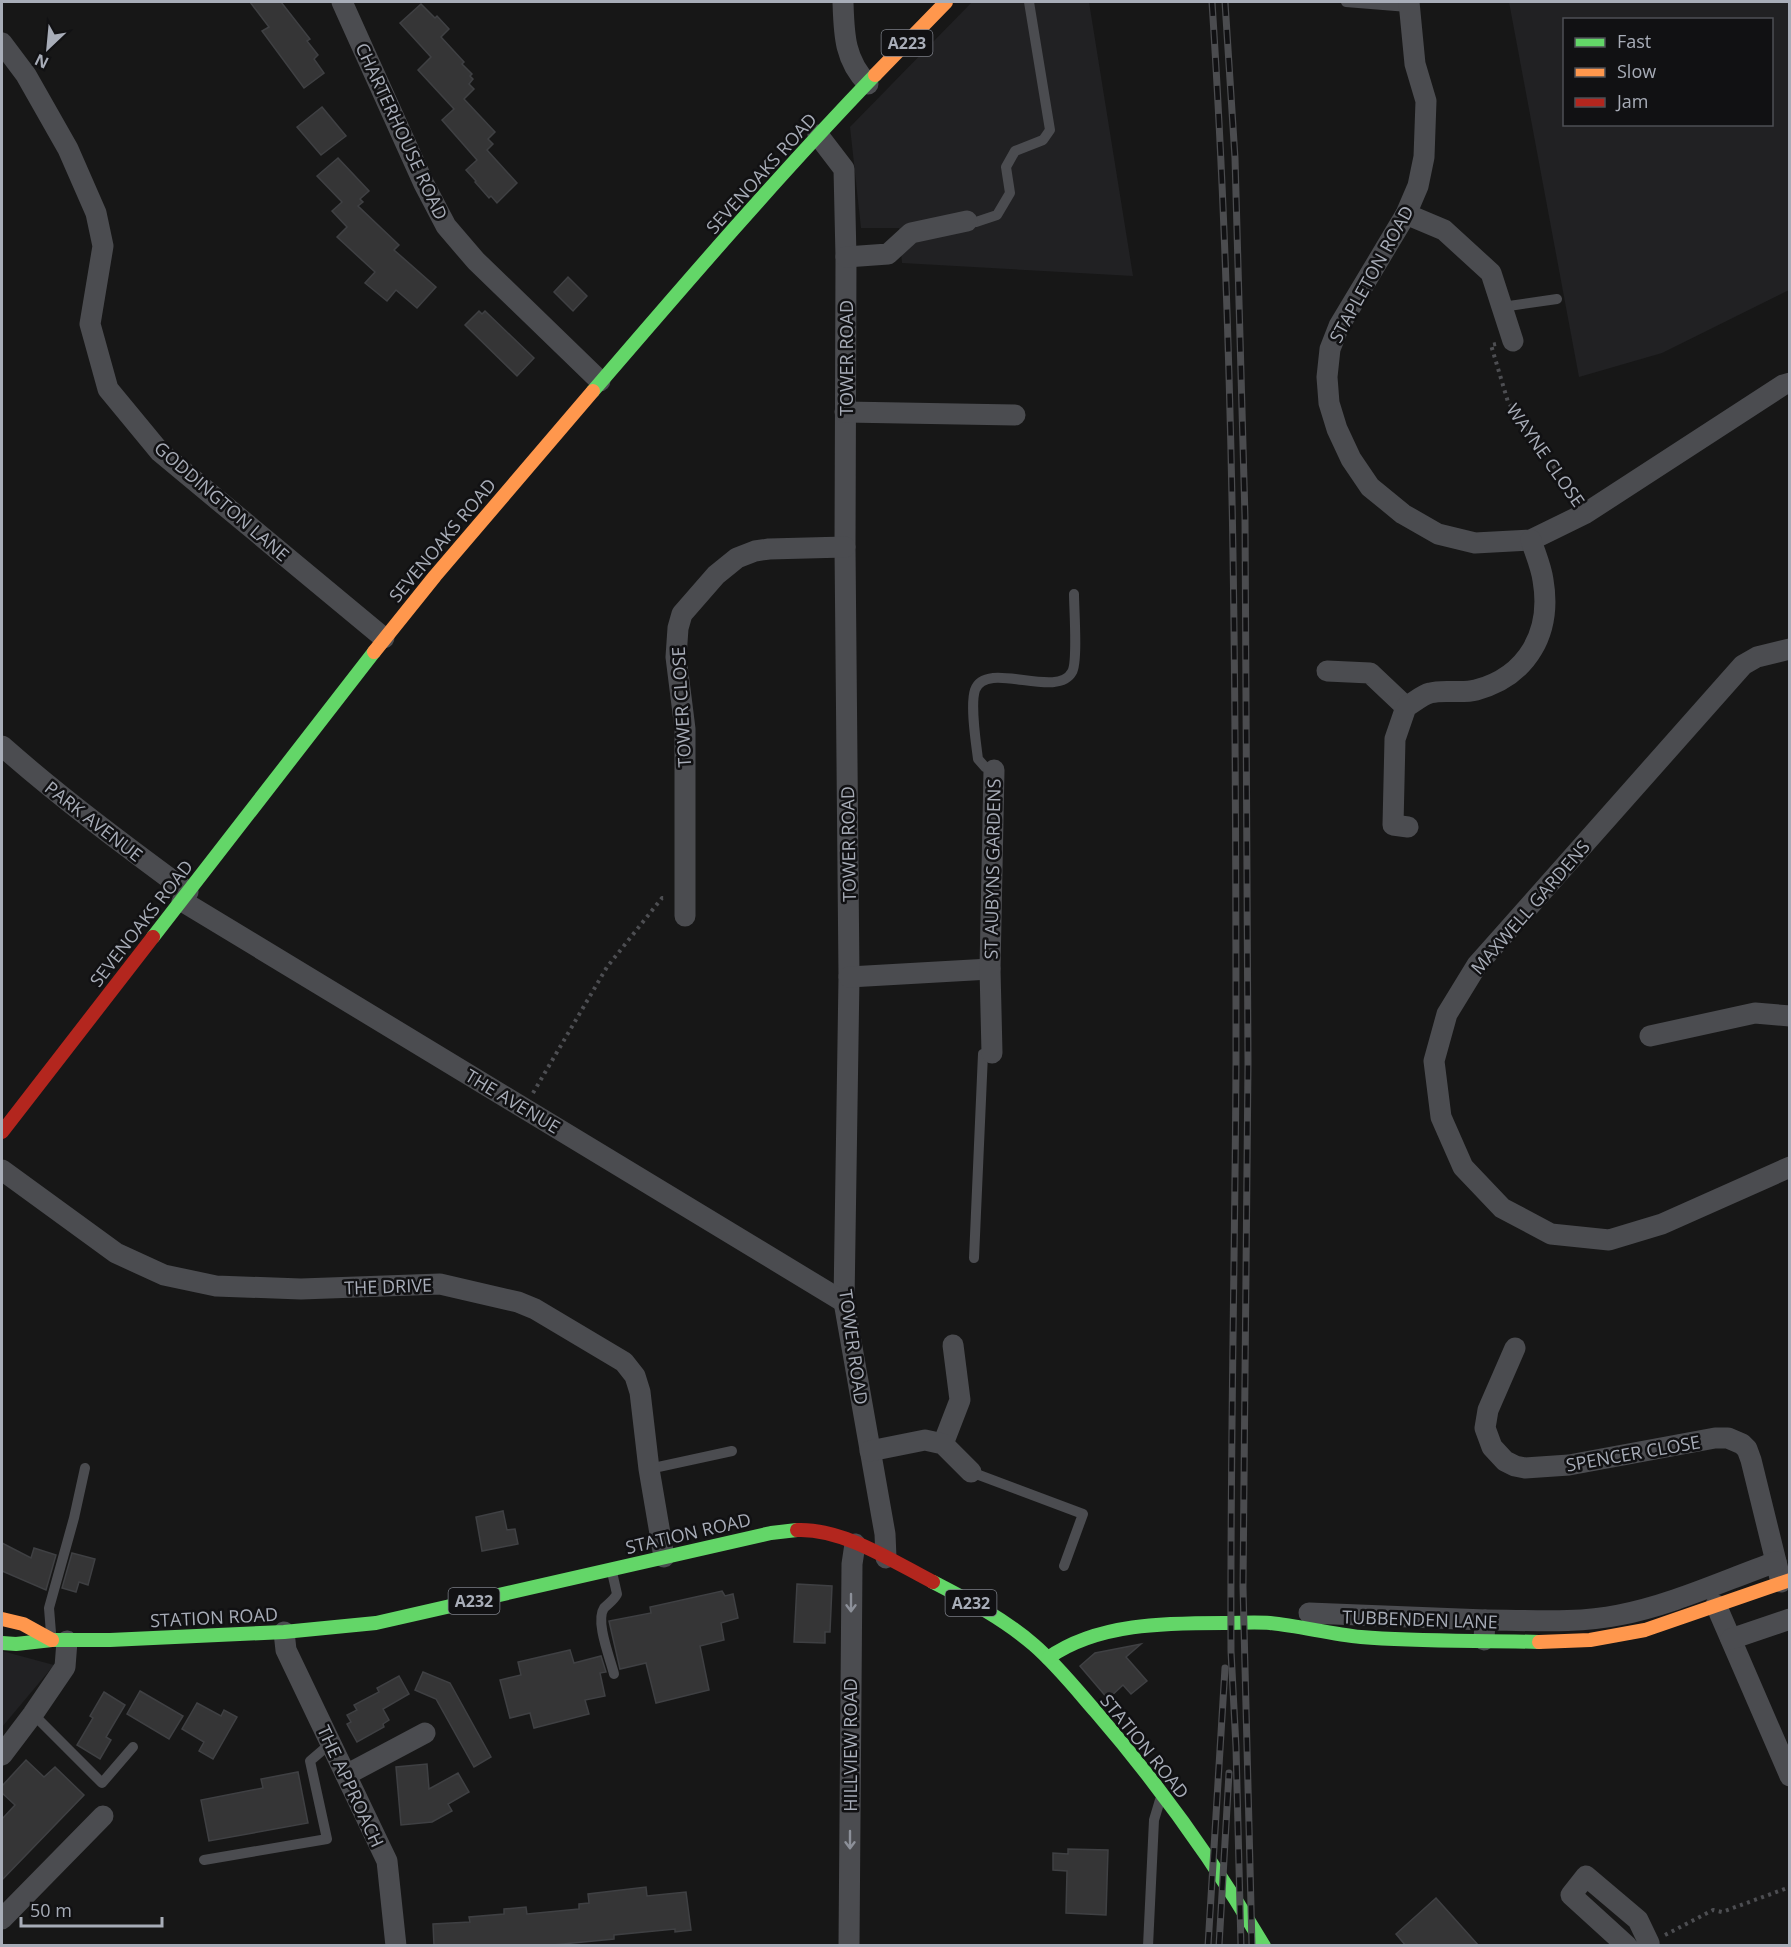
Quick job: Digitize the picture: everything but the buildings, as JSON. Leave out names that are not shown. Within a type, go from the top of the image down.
[{"type":"main road","name":"SEVENOAKS ROAD","points":[[2,1132],[384,638],[600,381],[818,135],[946,2]]},
{"type":"main road","name":"STATION ROAD","points":[[2,1643],[284,1632],[376,1623],[786,1531],[818,1531],[886,1558],[959,1596],[1005,1623],[1033,1644],[1118,1737],[1163,1794],[1209,1857],[1264,1946]]},
{"type":"main road","name":"TUBBENDEN LANE","points":[[1048,1658],[1062,1648],[1084,1639],[1127,1629],[1171,1623],[1270,1623],[1341,1635],[1485,1630],[1573,1642],[1615,1637],[1655,1627],[1716,1605],[1782,1575]]},
{"type":"main road","points":[[2,1618],[23,1624],[59,1640]]},
{"type":"street","name":"CHARTERHOUSE ROAD","points":[[342,2],[424,184],[446,226],[476,261],[600,381]]},
{"type":"street","points":[[843,2],[849,58],[867,84]]},
{"type":"street","name":"STAPLETON ROAD","points":[[1409,4],[1415,64],[1426,101],[1424,157],[1418,186],[1406,214],[1344,316],[1330,349],[1327,377],[1328,394],[1337,429],[1351,459],[1370,487],[1403,514],[1438,534],[1475,543],[1531,540],[1586,513],[1790,383]]},
{"type":"street","name":"GODDINGTON LANE","points":[[2,42],[26,75],[68,149],[96,213],[103,246],[90,324],[108,389],[160,452],[384,638]]},
{"type":"street","name":"TOWER ROAD","points":[[818,135],[844,169],[846,257],[845,547],[849,977],[844,1302],[885,1534],[886,1558]]},
{"type":"street","points":[[1406,214],[1444,230],[1491,273],[1513,341]]},
{"type":"street","points":[[846,257],[888,254],[911,233],[967,221]]},
{"type":"street","points":[[845,412],[1014,415]]},
{"type":"street","points":[[1408,827],[1393,825],[1395,739],[1406,707],[1430,693],[1474,690],[1504,679],[1524,662],[1538,642],[1545,617],[1543,580],[1531,540]]},
{"type":"street","name":"TOWER CLOSE","points":[[685,907],[685,729],[676,657],[678,628],[682,614],[716,575],[737,558],[755,551],[769,549],[845,547]]},
{"type":"street","name":"MAXWELL GARDENS","points":[[1790,649],[1757,657],[1743,665],[1477,965],[1447,1014],[1434,1061],[1440,1117],[1463,1167],[1502,1208],[1551,1234],[1609,1240],[1652,1228],[1790,1167]]},
{"type":"street","points":[[1327,671],[1370,673],[1406,707]]},
{"type":"street","name":"PARK AVENUE","points":[[2,746],[50,788],[185,896]]},
{"type":"street","name":"ST AUBYNS GARDENS","points":[[992,1053],[990,969],[994,770]]},
{"type":"street","name":"THE AVENUE","points":[[185,896],[524,1108],[844,1302]]},
{"type":"street","name":"ST AUBYNS GARDENS","points":[[849,977],[990,969]]},
{"type":"street","points":[[1650,1036],[1755,1013],[1790,1016]]},
{"type":"street","name":"THE DRIVE","points":[[2,1170],[116,1254],[165,1275],[216,1286],[237,1287],[301,1289],[440,1284],[518,1302],[624,1362],[635,1376],[640,1392],[649,1469],[664,1557]]},
{"type":"street","points":[[943,1444],[960,1400],[953,1345]]},
{"type":"street","name":"SPENCER CLOSE","points":[[1515,1348],[1485,1418],[1487,1438],[1498,1455],[1515,1466],[1536,1467],[1615,1458],[1715,1438],[1735,1441],[1747,1449],[1751,1460],[1782,1575]]},
{"type":"street","points":[[870,1451],[925,1440],[943,1444],[971,1472]]},
{"type":"street","name":"HILLVIEW ROAD","points":[[849,1946],[852,1564],[855,1544]]},
{"type":"street","points":[[1309,1613],[1485,1630],[1618,1616],[1782,1575]]},
{"type":"street","points":[[1716,1605],[1790,1776]]},
{"type":"street","points":[[1731,1639],[1790,1619]]},
{"type":"street","name":"THE APPROACH","points":[[284,1632],[286,1650],[387,1861],[396,1946]]},
{"type":"street","points":[[2,1755],[64,1667],[59,1640]]},
{"type":"street","points":[[346,1775],[425,1732]]},
{"type":"street","points":[[2,1919],[103,1816]]},
{"type":"street","points":[[1627,1946],[1571,1895],[1586,1876],[1638,1920],[1647,1944]]},
{"type":"lane","points":[[967,221],[976,222],[997,215],[1010,193],[1006,167],[1015,151],[1043,140],[1050,130],[1029,2]]},
{"type":"lane","name":"STAPLETON ROAD","points":[[1346,2],[1409,4]]},
{"type":"lane","points":[[1502,307],[1557,299]]},
{"type":"lane","points":[[994,770],[985,767],[978,759],[973,699],[975,689],[987,679],[1060,682],[1066,679],[1074,667],[1074,594]]},
{"type":"lane","points":[[974,1258],[983,1053],[992,1053]]},
{"type":"lane","points":[[649,1469],[732,1451]]},
{"type":"lane","points":[[59,1640],[49,1608],[85,1468]]},
{"type":"lane","points":[[971,1472],[1083,1514],[1064,1566]]},
{"type":"lane","points":[[612,1569],[617,1594],[613,1601],[604,1608],[600,1620],[614,1674]]},
{"type":"lane","points":[[33,1714],[102,1783],[133,1747]]},
{"type":"lane","points":[[204,1860],[327,1839],[310,1761],[331,1743]]},
{"type":"lane","points":[[1148,1946],[1154,1820],[1163,1794]]},
{"type":"path","name":"WAYNE CLOSE","points":[[1513,341],[1491,345],[1508,402],[1586,513]]},
{"type":"path","points":[[524,1108],[607,967],[662,898],[685,907]]},
{"type":"path","points":[[1647,1944],[1713,1910],[1722,1912],[1790,1887]]},
{"type":"shaded area","points":[[972,2],[1089,2],[1133,276],[902,263],[899,228],[861,228],[850,127]]},
{"type":"shaded area","points":[[1509,2],[1789,2],[1789,290],[1662,353],[1579,377]]},
{"type":"shaded area","points":[[2,1651],[54,1665],[2,1727]]},
{"type":"railway","points":[[1212,2],[1220,134],[1233,532],[1236,1062],[1231,1651],[1241,1946]]},
{"type":"railway","points":[[1225,2],[1235,158],[1245,517],[1248,1063],[1243,1587],[1252,1946]]},
{"type":"railway","points":[[1208,1946],[1225,1668]]},
{"type":"railway","points":[[1219,1946],[1229,1773]]},
{"type":"traffic: fast","points":[[593,391],[767,192],[875,75]]},
{"type":"traffic: fast","points":[[153,937],[374,652]]},
{"type":"traffic: fast","points":[[2,1643],[284,1632],[376,1623],[771,1533],[797,1530]]},
{"type":"traffic: fast","points":[[933,1582],[998,1618],[1034,1645],[1058,1669],[1164,1796],[1206,1855],[1264,1946]]},
{"type":"traffic: fast","points":[[1048,1658],[1067,1646],[1110,1632],[1133,1627],[1179,1624],[1270,1623],[1383,1639],[1539,1642]]},
{"type":"traffic: slow","points":[[875,75],[946,2]]},
{"type":"traffic: slow","points":[[374,652],[435,576],[593,391]]},
{"type":"traffic: slow","points":[[1539,1642],[1590,1640],[1645,1630],[1790,1580]]},
{"type":"traffic: slow","points":[[2,1619],[23,1624],[52,1640]]},
{"type":"traffic: jam","points":[[2,1132],[153,937]]},
{"type":"traffic: jam","points":[[797,1530],[832,1534],[850,1540],[933,1582]]}]
